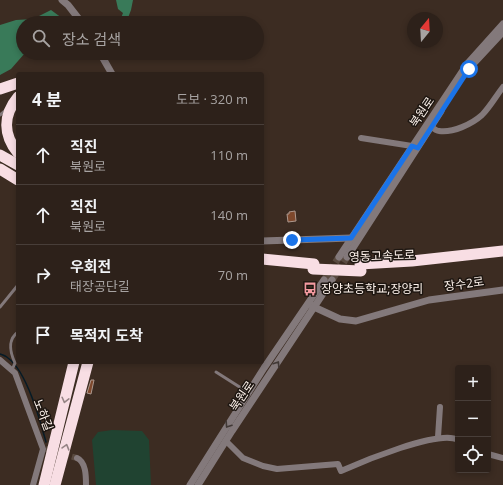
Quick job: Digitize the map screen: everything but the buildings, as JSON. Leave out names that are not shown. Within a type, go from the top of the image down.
[{"type":"highway","points":[[0,89],[16,84]]},
{"type":"highway","points":[[16,99],[11,105],[7,117],[7,130],[16,151]]},
{"type":"highway","points":[[0,155],[16,164]]},
{"type":"highway","points":[[0,162],[16,171]]},
{"type":"highway","points":[[0,169],[16,179]]},
{"type":"highway","name":"영동고속도로","points":[[360,267],[503,251]]},
{"type":"highway","name":"영동고속도로","points":[[264,264],[278,266],[360,267],[396,270],[503,258]]},
{"type":"highway","name":"영동고속도로","points":[[264,259],[314,266]]},
{"type":"highway","points":[[264,267],[278,266]]},
{"type":"highway","points":[[44,485],[74,364]]},
{"type":"highway","points":[[55,485],[87,364]]},
{"type":"street","points":[[62,0],[77,16]]},
{"type":"street","name":"북원로","points":[[343,257],[470,60],[503,24]]},
{"type":"street","name":"북원로","points":[[415,147],[473,64],[503,32]]},
{"type":"street","points":[[104,60],[111,72]]},
{"type":"street","points":[[431,126],[438,131],[447,131],[460,128],[472,122],[482,115],[503,87]]},
{"type":"street","points":[[361,138],[415,147]]},
{"type":"street","points":[[264,241],[354,240]]},
{"type":"street","name":"북원로","points":[[190,485],[252,395],[311,305],[324,280]]},
{"type":"street","name":"북원로","points":[[311,305],[332,280]]},
{"type":"street","name":"장수2로","points":[[311,305],[340,319],[356,321],[429,300],[503,290]]},
{"type":"street","name":"노하길","points":[[0,360],[15,373],[45,449],[33,485]]},
{"type":"street","name":"북원로","points":[[198,485],[226,441],[252,395]]},
{"type":"street","points":[[438,437],[440,407]]},
{"type":"street","points":[[226,441],[244,458],[263,466],[277,469],[338,464],[341,471],[376,456],[438,437],[455,438]]},
{"type":"street","points":[[491,455],[503,458]]},
{"type":"street","points":[[77,458],[81,460],[84,467],[86,485]]},
{"type":"lane","points":[[0,115],[16,99]]},
{"type":"lane","points":[[0,307],[16,287]]},
{"type":"lane","points":[[13,370],[15,363],[10,350],[10,344],[12,337],[16,334]]},
{"type":"lane","points":[[216,372],[252,395]]},
{"type":"green space","points":[[116,0],[133,0],[129,16],[122,16],[123,13],[118,9]]},
{"type":"green space","points":[[51,10],[59,16],[39,16]]},
{"type":"green space","points":[[16,20],[16,60],[19,60],[11,69],[0,75],[0,25]]},
{"type":"green space","points":[[112,430],[142,431],[149,440],[151,485],[96,485],[92,440],[98,432]]},
{"type":"waterway","points":[[0,354],[8,358],[15,365],[27,385],[46,442]]},
{"type":"tunnel","points":[[324,280],[339,257]]},
{"type":"tunnel","points":[[332,280],[347,257]]},
{"type":"tunnel","points":[[46,449],[77,458]]},
{"type":"place","name":"장양초등학교;장양리","points":[[310,289]]},
{"type":"route","points":[[292,240],[351,238],[412,146],[418,148],[469,69]]}]
